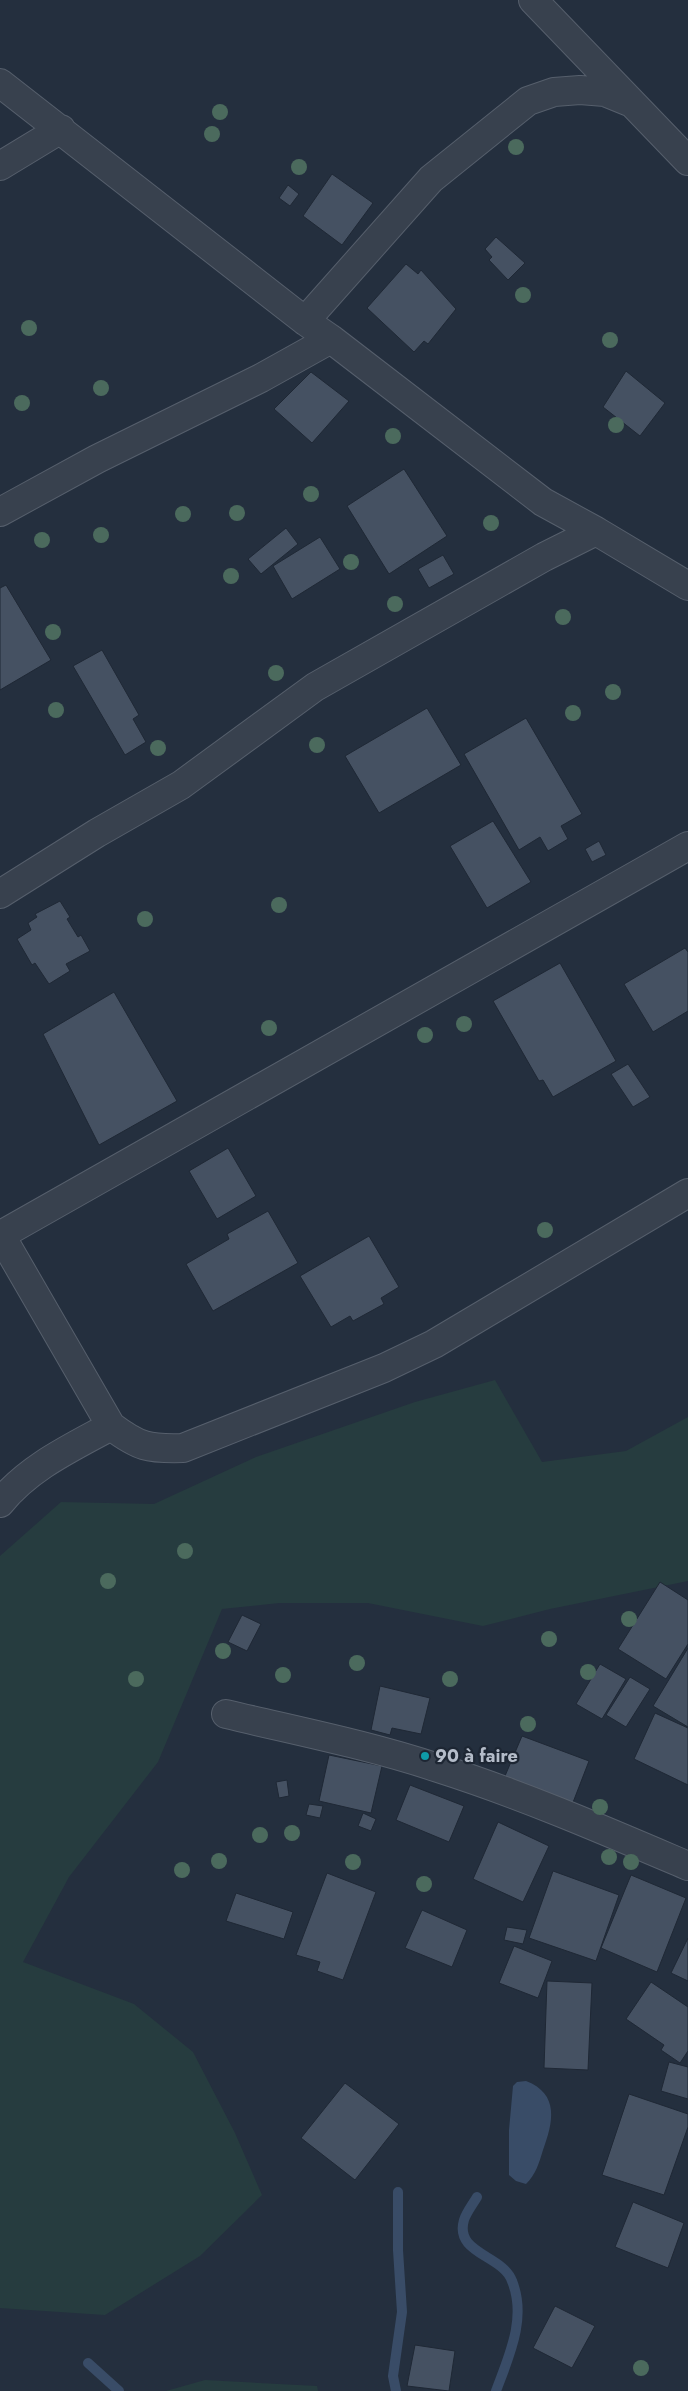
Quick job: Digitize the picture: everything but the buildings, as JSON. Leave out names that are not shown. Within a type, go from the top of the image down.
[{"type":"street","points":[[533,0],[688,161]]},
{"type":"street","points":[[0,83],[305,321],[543,502],[688,586]]},
{"type":"street","points":[[305,321],[431,179],[528,101],[554,92],[580,90],[605,92],[632,103]]},
{"type":"street","points":[[0,166],[61,129]]},
{"type":"street","points":[[0,512],[97,459],[261,378],[331,339]]},
{"type":"street","points":[[0,894],[97,833],[181,785],[315,687],[544,556],[596,531]]},
{"type":"street","points":[[688,846],[0,1235],[111,1426],[134,1443],[156,1449],[183,1448],[384,1368],[434,1344],[688,1193]]},
{"type":"street","points":[[0,1503],[12,1488],[47,1462],[111,1426]]},
{"type":"street","points":[[226,1714],[386,1752],[440,1768],[593,1826],[688,1866]]},
{"type":"green space","points":[[495,1380],[542,1462],[626,1451],[688,1417],[688,1581],[550,1609],[483,1626],[368,1603],[279,1603],[222,1609],[158,1762],[69,1877],[23,1962],[134,2004],[193,2052],[235,2133],[262,2195],[200,2256],[105,2315],[0,2308],[0,1556],[61,1502],[154,1504],[256,1457],[415,1402]]},
{"type":"green space","points":[[205,2380],[317,2386],[318,2391],[166,2391]]},
{"type":"water","points":[[526,2081],[544,2093],[549,2101],[551,2120],[535,2172],[526,2184],[516,2181],[509,2175],[509,2130],[513,2086],[517,2082]]},
{"type":"waterway","points":[[396,2391],[393,2376],[402,2312],[398,2250],[398,2192]]},
{"type":"waterway","points":[[477,2197],[464,2220],[463,2231],[466,2240],[472,2247],[507,2272],[512,2281],[518,2309],[511,2351],[496,2391]]},
{"type":"waterway","points":[[88,2363],[119,2391]]},
{"type":"place","name":"90 à faire","points":[[425,1756]]}]
